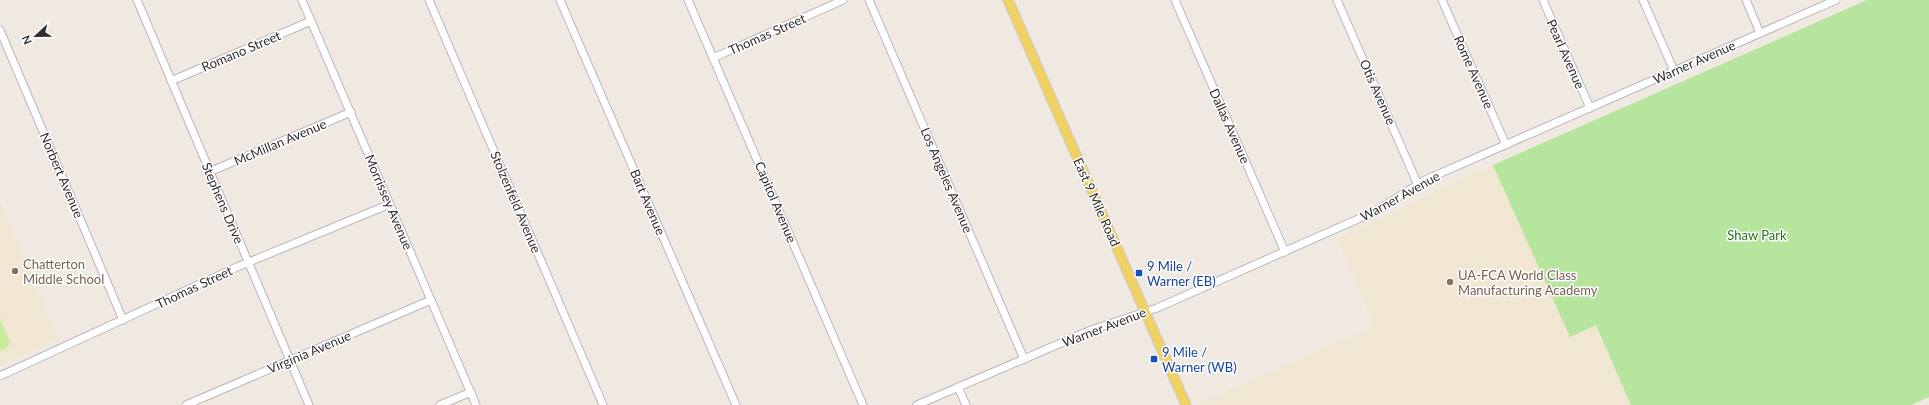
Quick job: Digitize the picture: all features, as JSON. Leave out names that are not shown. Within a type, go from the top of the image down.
[{"type":"main road","name":"East 9 Mile Road","points":[[1008,0],[1186,405]]},
{"type":"street","name":"Stephens Drive","points":[[137,0],[309,405]]},
{"type":"street","name":"Morrissey Avenue","points":[[302,0],[476,405]]},
{"type":"street","name":"Stolzenfeld Avenue","points":[[430,0],[602,405]]},
{"type":"street","name":"Bart Avenue","points":[[560,0],[736,405]]},
{"type":"street","name":"Capitol Avenue","points":[[688,0],[863,405]]},
{"type":"street","name":"Thomas Street","points":[[714,58],[843,0]]},
{"type":"street","name":"Los Angeles Avenue","points":[[870,0],[1024,360]]},
{"type":"street","name":"Dallas Avenue","points":[[1175,0],[1285,252]]},
{"type":"street","name":"Otis Avenue","points":[[1337,0],[1418,185]]},
{"type":"street","name":"Rome Avenue","points":[[1442,0],[1506,145]]},
{"type":"street","name":"Pearl Avenue","points":[[1543,0],[1590,108]]},
{"type":"street","points":[[1643,0],[1674,71]]},
{"type":"street","points":[[1746,0],[1760,33]]},
{"type":"street","name":"Warner Avenue","points":[[917,405],[1091,330],[1157,308],[1285,252],[1376,211],[1418,185],[1836,0]]},
{"type":"street","name":"Romano Street","points":[[171,81],[312,21]]},
{"type":"street","name":"Norbert Avenue","points":[[0,30],[123,320]]},
{"type":"street","name":"McMillan Avenue","points":[[209,172],[351,112]]},
{"type":"street","name":"Thomas Street","points":[[0,376],[248,263],[390,204]]},
{"type":"street","name":"Virginia Avenue","points":[[186,405],[431,300]]},
{"type":"street","points":[[958,387],[966,405]]},
{"type":"street","points":[[440,405],[471,392]]},
{"type":"shaded area","name":"UA-FCA World Class Manufacturing Academy","points":[[1493,165],[1570,336],[1596,325],[1631,405],[1201,405],[1200,403],[1374,326],[1337,239],[1415,202],[1436,190]]},
{"type":"shaded area","name":"Chatterton Middle School","points":[[0,202],[59,340],[0,366]]},
{"type":"green space","name":"Shaw Park","points":[[1867,0],[1929,0],[1929,397],[1911,405],[1631,405],[1596,325],[1570,337],[1493,165]]},
{"type":"green space","points":[[0,319],[10,341],[8,347],[0,351]]},
{"type":"place","name":"Chatterton Middle School","points":[[15,271]]},
{"type":"place","name":"9 Mile / Warner (EB)","points":[[1139,273]]},
{"type":"place","name":"UA-FCA World Class Manufacturing Academy","points":[[1450,282]]},
{"type":"place","name":"9 Mile / Warner (WB)","points":[[1154,359]]}]
